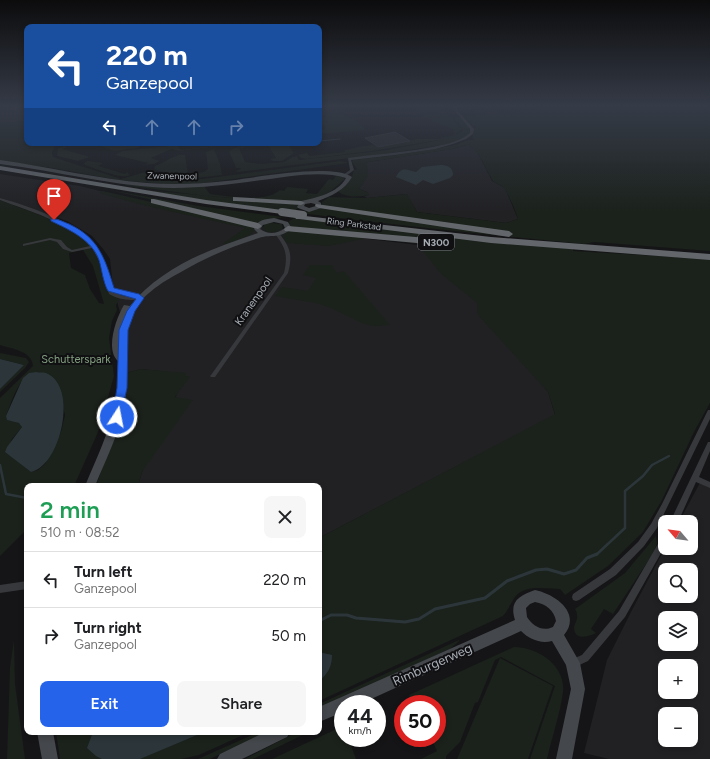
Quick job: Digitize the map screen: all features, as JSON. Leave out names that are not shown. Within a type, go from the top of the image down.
[{"type":"highway","name":"Ring Parkstad","points":[[0,169],[78,180],[279,216]]},
{"type":"highway","name":"Ring Parkstad","points":[[0,169],[188,202],[279,216],[302,211],[470,238],[710,257]]},
{"type":"highway","name":"N300","points":[[64,180],[260,230]]},
{"type":"highway","name":"N300","points":[[78,180],[302,211]]},
{"type":"highway","name":"N300","points":[[317,203],[427,223],[626,250]]},
{"type":"highway","name":"N300","points":[[287,226],[416,240],[573,250],[626,250]]},
{"type":"highway","name":"Ring Parkstad","points":[[626,250],[710,253]]},
{"type":"street","points":[[260,230],[277,234],[287,226],[289,220],[317,203],[347,181],[349,177],[345,175],[352,170],[349,159],[385,155],[452,144],[459,141]]},
{"type":"street","name":"Zwanenpool","points":[[0,162],[45,168],[122,182],[165,185],[224,184],[301,174],[345,175]]},
{"type":"street","points":[[0,199],[67,226],[84,236],[94,246],[102,259],[111,293],[116,296],[136,298]]},
{"type":"street","points":[[91,483],[117,417],[122,388],[124,326],[136,298],[193,262],[241,241],[260,230],[267,221],[279,216],[287,226]]},
{"type":"street","name":"Kranenpool","points":[[213,376],[286,273],[290,260],[286,246],[277,234]]},
{"type":"street","points":[[25,245],[50,239],[59,241],[65,248],[72,251],[94,246]]},
{"type":"street","points":[[576,597],[600,582],[619,567],[633,554],[650,532],[665,505],[710,412]]},
{"type":"street","points":[[677,515],[710,444]]},
{"type":"street","points":[[695,478],[710,485]]},
{"type":"street","points":[[573,663],[585,658],[622,614],[658,551]]},
{"type":"street","points":[[0,589],[24,585]]},
{"type":"street","points":[[535,596],[545,598],[558,607],[562,616],[562,626],[555,633],[550,635],[538,634],[527,628],[523,623],[519,609],[523,602],[535,596]]},
{"type":"street","name":"Rimburgerweg","points":[[322,714],[523,623]]},
{"type":"street","points":[[555,633],[573,663],[578,689],[564,759]]},
{"type":"street","points":[[46,735],[50,759]]},
{"type":"street","points":[[225,759],[276,735]]},
{"type":"shaded area","points":[[471,144],[469,146],[476,150],[492,181],[505,188],[518,219],[506,223],[417,212],[406,194],[367,198],[364,196],[369,195],[367,192],[359,189],[366,178],[368,171],[366,164],[368,162],[452,149]]},
{"type":"shaded area","points":[[440,165],[449,167],[452,170],[453,175],[450,178],[433,184],[423,180],[416,185],[396,177],[398,173],[403,170],[416,172],[422,167]]},
{"type":"shaded area","points":[[0,174],[80,186],[219,221],[418,245],[479,304],[548,392],[555,415],[322,536],[322,483],[139,483],[142,472],[186,374],[141,369],[126,373],[126,334],[113,287],[110,259],[104,250],[92,236],[67,221],[0,198]]},
{"type":"shaded area","points":[[0,359],[24,365],[0,389]]},
{"type":"shaded area","points":[[29,373],[46,373],[56,381],[62,393],[64,408],[58,441],[51,456],[42,467],[31,472],[5,452],[22,427],[19,423],[7,420],[6,416],[23,378]]},
{"type":"shaded area","points":[[702,479],[710,483],[710,759],[609,759],[584,753],[607,660],[661,555],[698,555],[698,515],[683,515]]},
{"type":"shaded area","points":[[322,653],[332,655],[332,659],[329,670],[322,678]]},
{"type":"shaded area","points":[[92,735],[197,735],[140,759],[102,759],[87,748]]},
{"type":"green space","points":[[0,141],[24,141],[24,146],[55,146],[52,153],[53,157],[121,179],[149,171],[187,181],[340,161],[348,163],[204,183],[173,185],[118,180],[53,168],[0,161]]},
{"type":"green space","points":[[405,141],[430,141],[372,151],[306,159],[301,158],[298,155],[307,153],[309,156],[345,152],[344,150],[371,145],[379,147]]},
{"type":"green space","points":[[432,141],[456,141],[384,154],[237,172],[236,171],[241,169],[236,168],[229,151],[234,148],[244,146],[246,147],[239,148],[245,162],[261,164],[284,162],[297,156],[299,160],[387,150]]},
{"type":"green space","points":[[464,141],[710,141],[710,251],[594,242],[584,244],[308,214],[300,219],[573,249],[573,251],[710,259],[710,403],[694,432],[662,500],[643,532],[608,566],[565,595],[560,589],[536,588],[524,590],[515,597],[503,616],[322,700],[322,536],[555,414],[548,392],[478,315],[477,303],[440,273],[420,247],[420,244],[367,238],[329,246],[286,243],[282,237],[284,233],[290,231],[289,221],[305,212],[321,207],[322,202],[329,197],[367,198],[407,194],[417,212],[506,223],[518,219],[505,190],[493,181],[480,157],[469,146],[470,144],[452,149],[368,162],[366,164],[368,166],[368,176],[359,189],[369,193],[369,195],[348,196],[338,191],[344,187],[352,177],[354,170],[357,169],[352,162],[353,160],[398,155],[455,145]]},
{"type":"green space","points":[[64,146],[67,147],[62,149],[90,157],[78,161],[57,156],[58,148]]},
{"type":"green space","points":[[100,146],[140,146],[137,148],[114,151]]},
{"type":"green space","points":[[168,146],[178,146],[181,150],[218,146],[180,151],[171,149],[151,158],[160,161],[154,164],[145,165],[148,163],[115,155],[123,151]]},
{"type":"green space","points":[[269,146],[289,146],[294,153],[282,161],[273,161],[270,159],[276,158]]},
{"type":"green space","points":[[214,149],[220,164],[222,175],[188,179],[154,169],[155,166],[178,155],[185,155],[188,174],[204,172],[208,169],[206,152]]},
{"type":"green space","points":[[88,161],[103,163],[98,166],[125,174],[127,172],[130,175],[121,176],[101,171],[85,165],[84,163]]},
{"type":"green space","points":[[336,176],[345,179],[331,191],[316,199],[298,203],[205,196],[124,185],[128,183],[204,186],[210,194],[256,198],[274,194],[280,190],[284,191],[287,187],[308,189],[306,193],[317,194],[329,179],[333,180]]},
{"type":"green space","points":[[109,190],[199,206],[283,217],[258,224]]},
{"type":"green space","points":[[145,190],[298,204],[298,208],[294,212],[219,203]]},
{"type":"green space","points":[[103,191],[253,225],[255,230],[253,233],[230,244],[222,244],[245,228],[142,205],[99,193]]},
{"type":"green space","name":"Schutterspark","points":[[0,200],[58,223],[79,235],[94,251],[98,259],[107,290],[112,295],[120,299],[116,305],[117,310],[112,321],[109,338],[114,376],[98,432],[75,483],[24,483],[24,532],[0,556],[0,398],[33,366],[29,357],[21,351],[0,345]],"holes":[[[83,250],[93,266],[104,304],[99,303],[90,289],[85,275],[71,268],[69,253]],[[36,372],[59,390],[65,415],[61,432],[45,464],[38,470],[31,472],[6,452],[12,439],[22,427],[21,424],[8,420],[6,416],[17,390],[25,378],[30,374]]]},
{"type":"green space","points":[[265,224],[282,224],[283,228],[272,232],[267,232],[262,229]]},
{"type":"green space","points":[[310,265],[332,265],[337,273],[344,271],[390,325],[373,326],[364,324],[331,308],[316,303],[275,296],[282,287],[308,291],[316,278],[303,275]]},
{"type":"green space","points":[[0,353],[26,358],[29,362],[25,368],[0,392],[0,389],[24,365],[0,359]]},
{"type":"green space","points":[[141,369],[186,373],[186,376],[190,377],[175,397],[193,400],[142,472],[139,483],[97,483],[125,397],[126,373]]},
{"type":"green space","points":[[656,536],[657,543],[654,552],[613,614],[604,609],[591,629],[596,633],[586,637],[576,634],[574,627],[577,620],[577,612],[575,609],[625,573]]},
{"type":"green space","points":[[14,640],[15,684],[25,759],[7,759],[10,667]]},
{"type":"green space","points":[[459,640],[450,649],[350,695],[339,695]]},
{"type":"green space","points":[[514,647],[532,650],[548,659],[555,666],[563,682],[562,700],[547,759],[530,759],[555,686],[501,657],[495,660],[478,702],[475,703],[460,742],[446,756],[446,759],[421,759],[437,751],[435,747],[446,747],[446,695],[409,695]]},
{"type":"green space","points":[[500,658],[553,686],[528,759],[457,759]]},
{"type":"green space","points":[[334,697],[334,702],[322,708],[322,703]]},
{"type":"green space","points":[[334,730],[334,747],[351,747],[356,759],[272,759]]},
{"type":"green space","points":[[56,735],[243,735],[199,755],[181,759],[60,759]]},
{"type":"green space","points":[[252,735],[262,735],[210,759],[198,759]]},
{"type":"green space","points":[[291,735],[303,735],[253,759],[245,759]]},
{"type":"building","points":[[370,141],[408,141],[378,147]]},
{"type":"waterway","points":[[596,555],[625,528],[625,491],[643,476],[652,465],[669,456]]},
{"type":"waterway","points":[[0,465],[6,494],[24,497]]},
{"type":"waterway","points":[[322,620],[331,615],[347,615],[356,618],[405,622],[419,619],[435,609],[485,598],[507,581],[536,570],[547,569],[564,574],[576,570],[587,558],[597,554]]},
{"type":"route","points":[[54,220],[75,230],[84,236],[94,246],[102,259],[110,289],[122,294],[140,298],[128,316],[124,330],[122,388],[117,417]]}]
